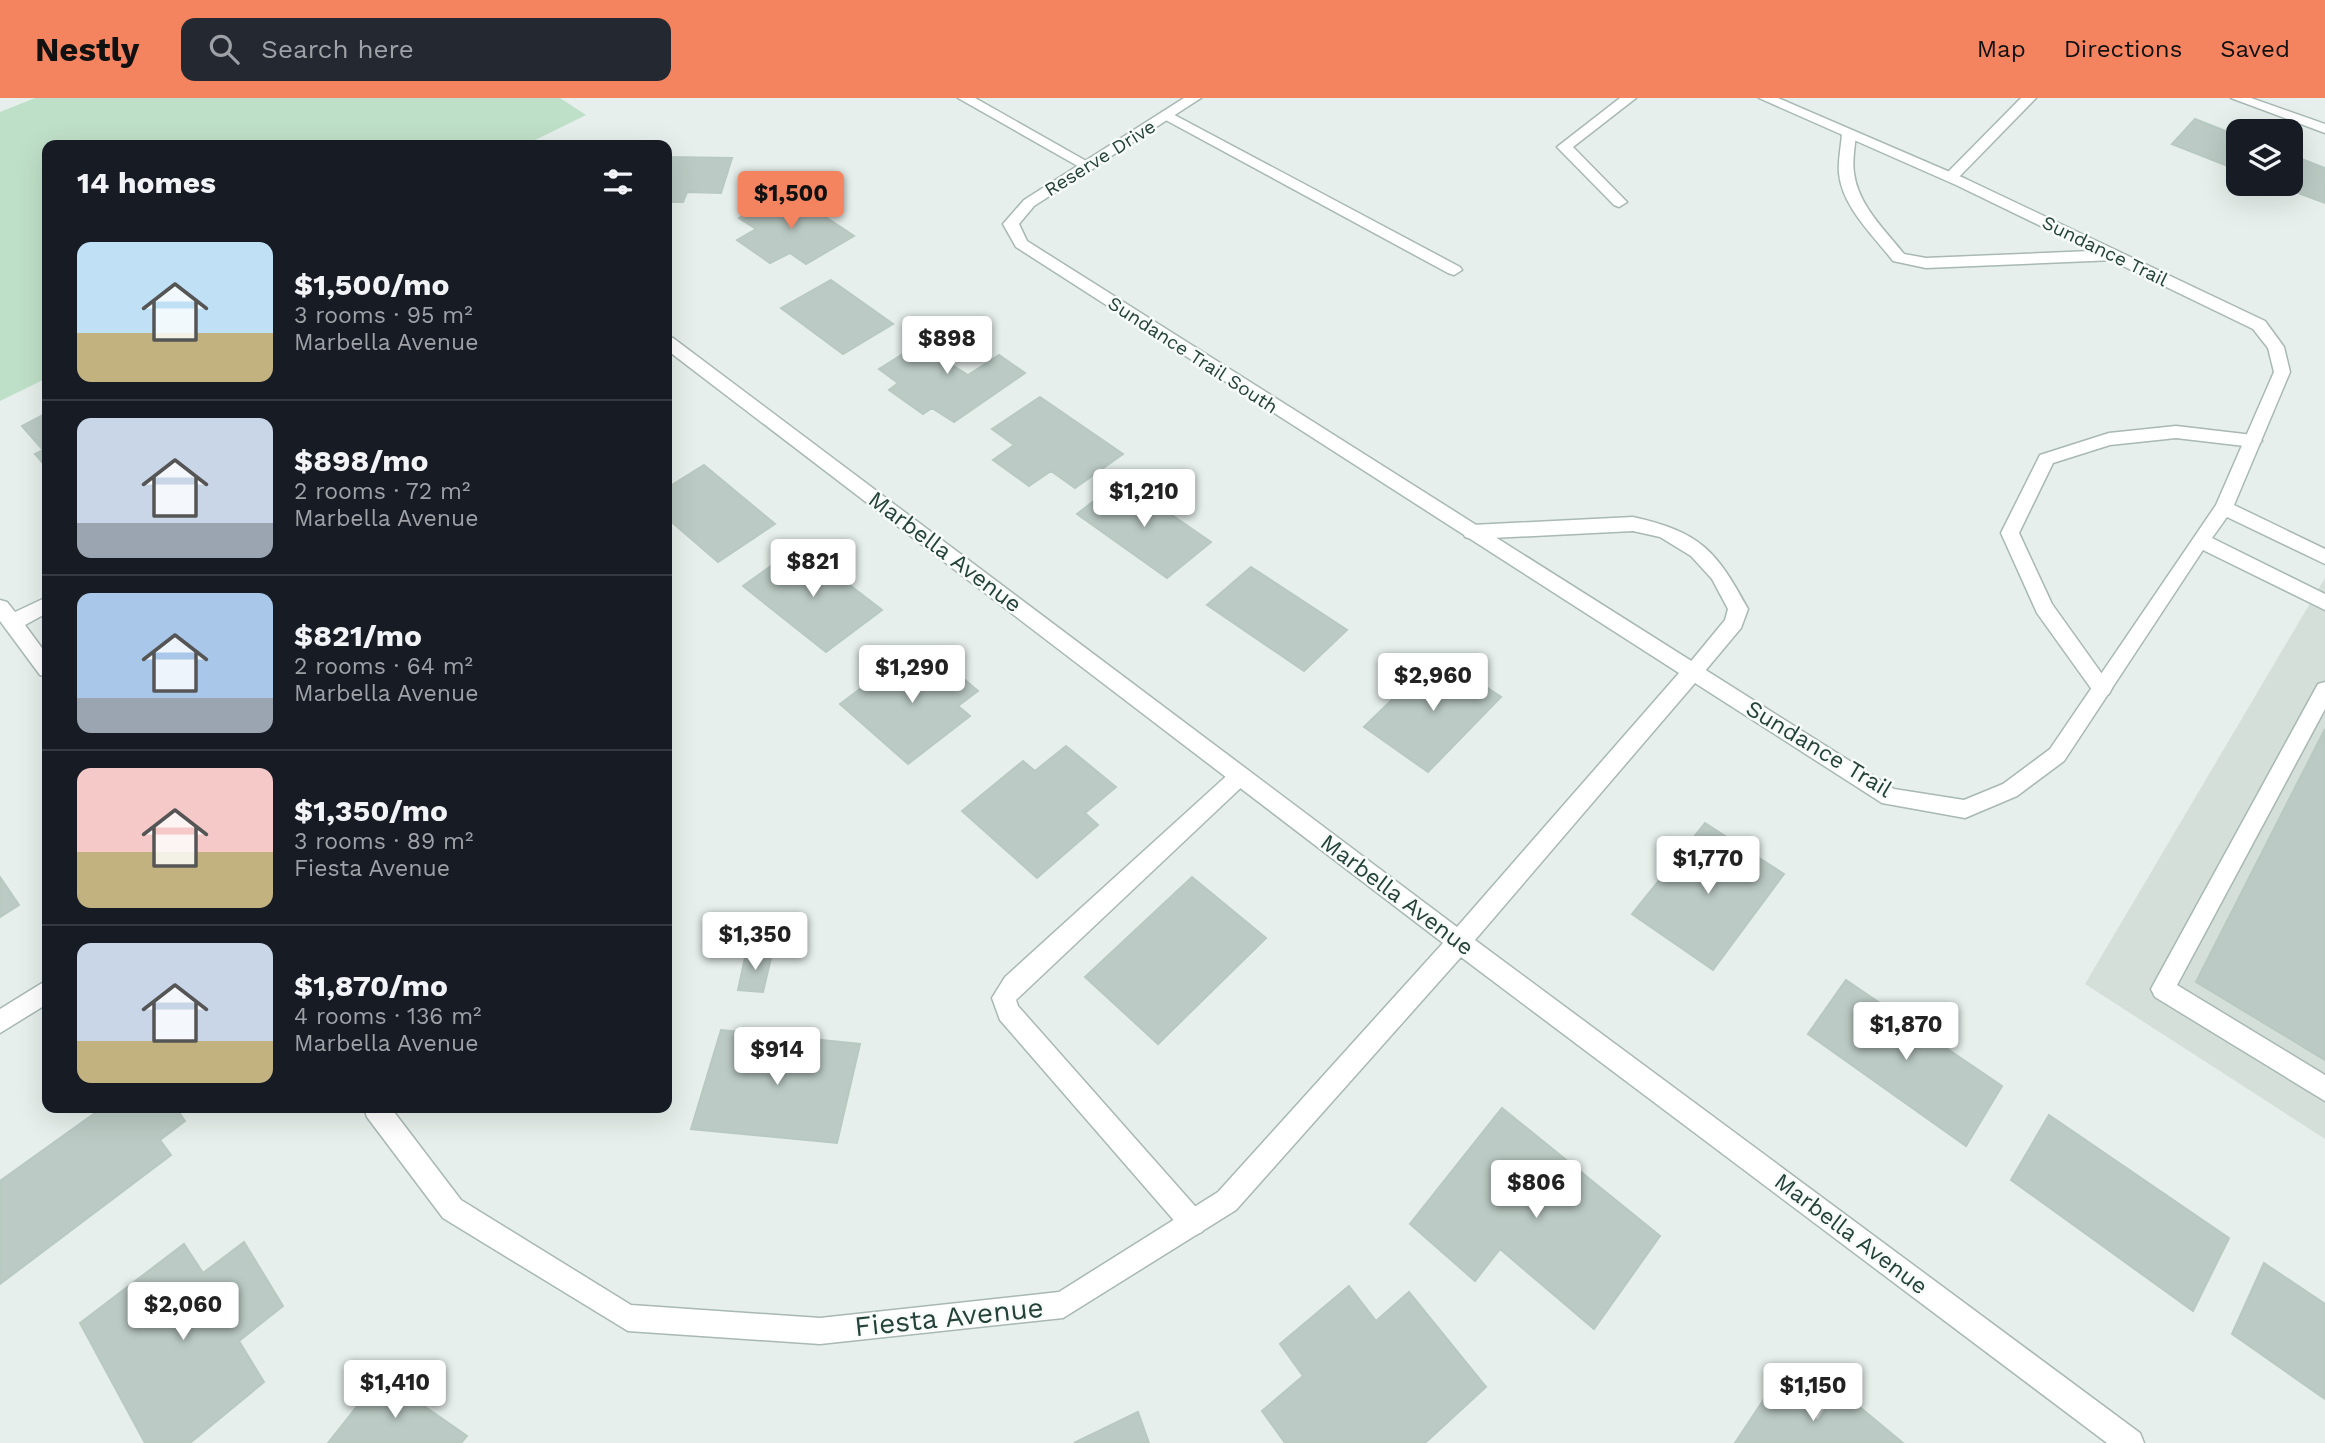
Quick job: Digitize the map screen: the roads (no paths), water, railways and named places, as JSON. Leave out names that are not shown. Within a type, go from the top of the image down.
[{"type":"street","points":[[964,98],[1088,166]]},
{"type":"street","name":"Reserve Drive","points":[[1011,224],[1029,203],[1194,98]]},
{"type":"street","points":[[1619,202],[1564,147],[1629,98]]},
{"type":"street","name":"Sundance Trail","points":[[1384,477],[1891,797],[1965,809],[2010,790],[2057,755],[2224,508],[2282,372],[2276,347],[2259,325],[1951,177],[1766,98]]},
{"type":"street","points":[[1951,177],[2029,98]]},
{"type":"street","points":[[2238,98],[2325,129]]},
{"type":"street","points":[[1167,116],[1454,270]]},
{"type":"street","points":[[1849,134],[1846,177],[1858,203],[1899,258],[1926,263],[2115,255]]},
{"type":"street","name":"Sundance Trail South","points":[[1011,224],[1021,244],[1384,477]]},
{"type":"street","name":"Marbella Avenue","points":[[672,346],[1459,942],[2130,1443]]},
{"type":"street","points":[[2102,688],[2044,608],[2010,533],[2046,459],[2109,439],[2176,432],[2253,441]]},
{"type":"street","points":[[2224,508],[2325,557]]},
{"type":"street","points":[[1459,942],[1734,624],[1738,608],[1719,574],[1698,551],[1665,531],[1633,524],[1472,532]]},
{"type":"street","points":[[2200,540],[2325,603]]},
{"type":"street","points":[[0,607],[42,662]]},
{"type":"street","points":[[12,623],[42,607]]},
{"type":"street","points":[[2325,690],[2163,989],[2325,1089]]},
{"type":"street","points":[[1193,1223],[1008,1012],[1004,998],[1013,985],[1240,776]]},
{"type":"street","name":"Fiesta Avenue","points":[[380,1113],[452,1209],[628,1318],[820,1331],[1063,1305],[1227,1201],[1459,942]]},
{"type":"street","points":[[0,1022],[42,994]]}]
